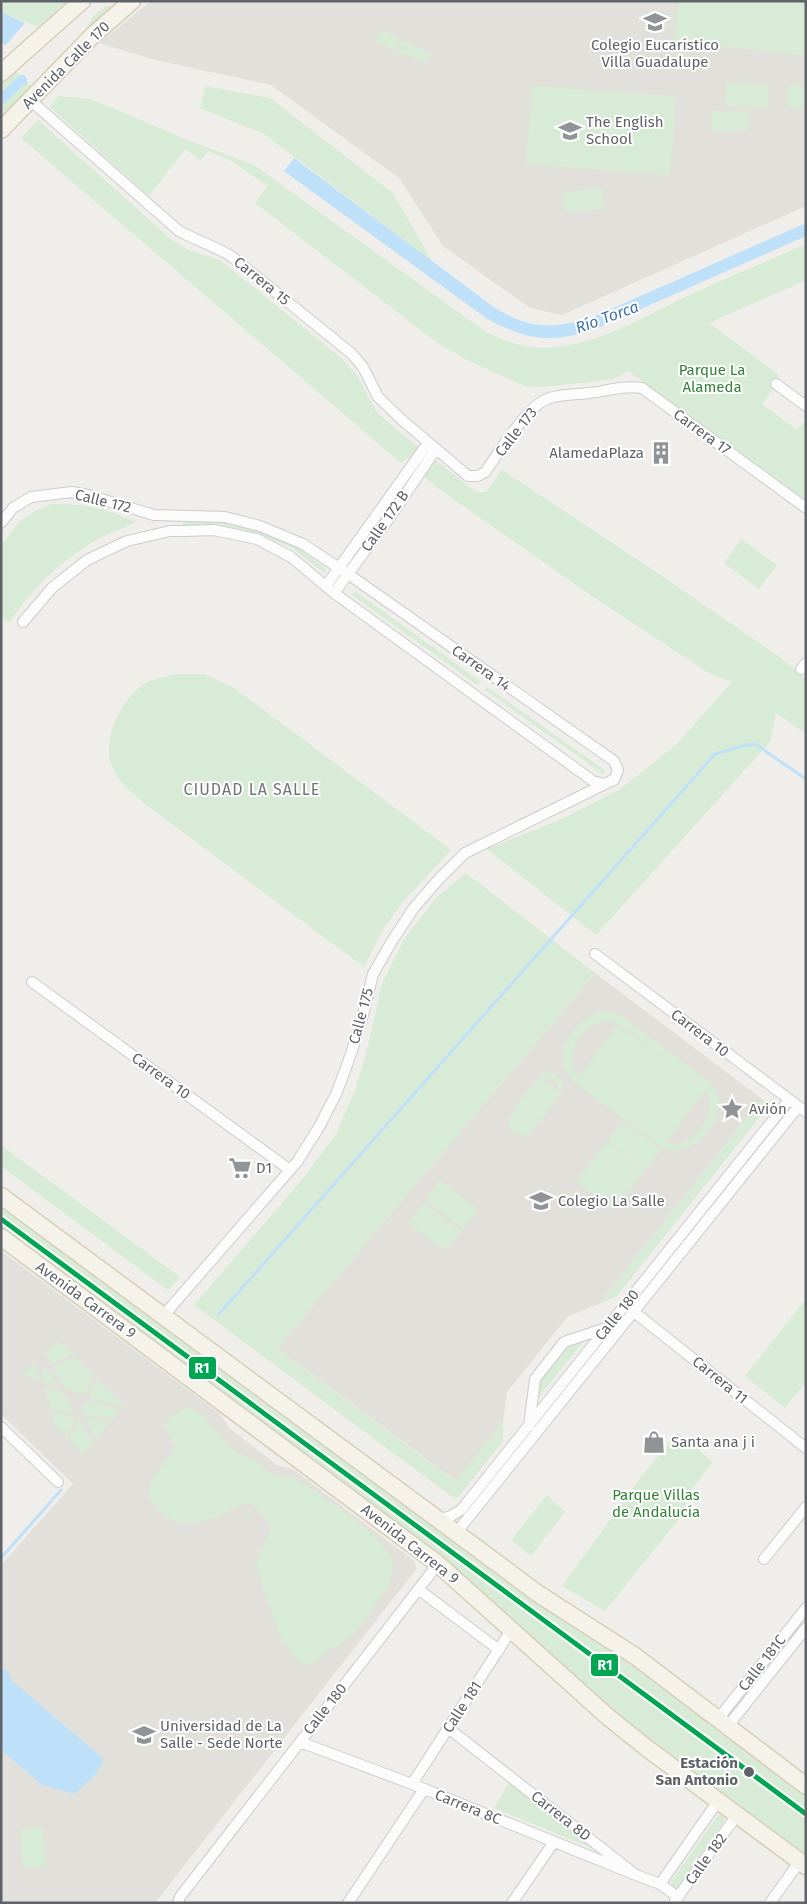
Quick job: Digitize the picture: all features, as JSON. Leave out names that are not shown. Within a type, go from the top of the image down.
[{"type":"main road","points":[[4,67],[82,1]]},
{"type":"main road","name":"Avenida Calle 170","points":[[1,130],[92,36],[132,1]]},
{"type":"main road","points":[[1,1196],[537,1593],[635,1656],[806,1786]]},
{"type":"main road","name":"Avenida Carrera 9","points":[[1,1237],[438,1564],[608,1717],[803,1864]]},
{"type":"street","name":"Carrera 15","points":[[30,100],[179,232],[231,256],[352,354],[363,366],[378,398],[468,476],[478,476]]},
{"type":"street","points":[[776,384],[806,406]]},
{"type":"street","name":"Carrera 17","points":[[590,393],[630,386],[642,388],[806,508]]},
{"type":"street","name":"Calle 173","points":[[478,476],[485,472],[528,413],[539,403],[548,398],[590,393]]},
{"type":"street","name":"Calle 172 B","points":[[330,589],[432,446]]},
{"type":"street","name":"Calle 172","points":[[1,523],[13,508],[31,497],[72,492],[102,498],[154,515]]},
{"type":"street","points":[[154,515],[183,531]]},
{"type":"street","name":"Carrera 14","points":[[154,515],[225,517],[260,526],[303,544],[614,761],[618,770],[614,780]]},
{"type":"street","points":[[23,622],[52,588],[87,560],[126,541],[170,531],[214,530],[257,539],[291,557],[330,589],[593,781],[603,784],[614,780]]},
{"type":"street","name":"Calle 175","points":[[164,1316],[290,1170],[319,1127],[337,1092],[363,1015],[373,974],[392,941],[425,895],[465,853],[614,780]]},
{"type":"street","name":"Carrera 10","points":[[596,954],[802,1109]]},
{"type":"street","name":"Carrera 10","points":[[32,982],[290,1170]]},
{"type":"street","name":"Calle 180","points":[[438,1519],[449,1517],[461,1510],[789,1100]]},
{"type":"street","name":"Calle 180","points":[[456,1533],[634,1312],[802,1109]]},
{"type":"street","name":"Carrera 11","points":[[634,1312],[806,1448]]},
{"type":"street","points":[[529,1426],[535,1379],[564,1342],[607,1328]]},
{"type":"street","points":[[1,1427],[58,1482]]},
{"type":"street","points":[[764,1559],[806,1507]]},
{"type":"street","name":"Calle 180","points":[[178,1902],[438,1564]]},
{"type":"street","points":[[418,1589],[499,1650]]},
{"type":"street","name":"Calle 181C","points":[[723,1723],[804,1613]]},
{"type":"street","name":"Calle 181C","points":[[723,1723],[806,1628]]},
{"type":"street","name":"Calle 181","points":[[412,1784],[512,1629]]},
{"type":"street","name":"Carrera 8D","points":[[448,1728],[636,1875],[660,1884],[676,1900]]},
{"type":"street","name":"Carrera 8C","points":[[300,1742],[412,1784],[636,1875]]},
{"type":"street","points":[[348,1903],[424,1789]]},
{"type":"street","name":"Calle 182","points":[[660,1884],[718,1801]]},
{"type":"street","name":"Calle 182","points":[[676,1900],[737,1815]]},
{"type":"street","points":[[512,1903],[554,1842]]},
{"type":"street","points":[[770,1903],[803,1864]]},
{"type":"shaded area","name":"The English School","points":[[151,1],[806,1],[806,206],[562,315],[530,308],[443,246],[399,178],[271,85],[155,60],[99,43]]},
{"type":"shaded area","name":"Colegio La Salle","points":[[595,973],[762,1099],[599,1304],[568,1316],[507,1392],[503,1422],[456,1481],[277,1348]]},
{"type":"shaded area","name":"Universidad de La Salle - Sede Norte","points":[[1,1251],[219,1413],[229,1428],[277,1465],[294,1470],[413,1560],[417,1568],[155,1903],[1,1903],[1,1565],[73,1484],[1,1414]]},
{"type":"green space","points":[[1,1],[67,1],[38,27],[1,12]]},
{"type":"green space","points":[[116,1],[120,1],[82,36],[93,17],[105,6],[112,6]]},
{"type":"green space","points":[[679,1],[806,1],[806,56],[674,40]]},
{"type":"green space","points":[[381,30],[400,39],[395,50],[376,41]]},
{"type":"green space","points":[[401,40],[431,53],[426,64],[396,51]]},
{"type":"green space","points":[[14,69],[32,87],[1,118],[1,80]]},
{"type":"green space","points":[[727,82],[769,85],[767,108],[725,106]]},
{"type":"green space","points":[[788,85],[806,85],[806,108],[787,107]]},
{"type":"green space","points":[[205,86],[270,98],[393,193],[432,261],[264,134],[200,108]]},
{"type":"green space","points":[[532,86],[676,96],[670,175],[526,164]]},
{"type":"green space","name":"Parque La Alameda","points":[[58,96],[91,99],[185,139],[254,165],[486,332],[520,345],[546,348],[573,345],[605,335],[698,291],[806,244],[806,280],[709,323],[778,374],[777,383],[762,404],[797,430],[806,419],[806,500],[628,371],[614,379],[527,387],[469,361],[439,344],[255,203],[267,186],[232,161],[208,151],[201,161],[185,149],[149,196],[50,107]]},
{"type":"green space","points":[[712,111],[749,111],[748,130],[712,130]]},
{"type":"green space","points":[[38,120],[173,241],[189,250],[220,260],[342,359],[357,375],[375,410],[392,426],[476,492],[486,492],[502,470],[656,572],[781,658],[806,679],[806,734],[776,713],[770,742],[596,935],[487,849],[562,819],[622,788],[678,743],[732,682],[709,673],[595,598],[429,482],[425,476],[426,467],[422,462],[406,458],[401,463],[21,138]]},
{"type":"green space","points":[[603,188],[604,209],[565,212],[563,192]]},
{"type":"green space","points":[[415,471],[418,472],[353,562],[351,560]]},
{"type":"green space","points":[[52,504],[95,508],[115,513],[136,522],[100,538],[73,555],[38,586],[9,623],[1,617],[1,545],[20,521],[35,511]]},
{"type":"green space","points":[[183,522],[222,522],[259,531],[296,546],[326,569],[324,573],[294,549],[258,533],[221,525],[183,525]]},
{"type":"green space","points":[[741,539],[777,565],[759,589],[724,563]]},
{"type":"green space","points":[[355,591],[480,681],[477,685],[352,595]]},
{"type":"green space","points":[[176,674],[205,674],[236,689],[451,850],[401,904],[380,934],[364,967],[145,804],[118,777],[109,755],[109,744],[116,720],[122,708],[137,689],[149,681]]},
{"type":"green space","points":[[487,687],[606,771],[603,774],[485,690]]},
{"type":"green space","points":[[466,873],[595,973],[277,1348],[455,1481],[503,1422],[503,1441],[456,1498],[194,1305],[300,1182],[335,1136],[355,1091],[368,1046],[382,984],[404,939],[436,898]]},
{"type":"green space","points":[[609,1012],[623,1017],[711,1083],[717,1093],[719,1102],[718,1112],[708,1131],[691,1146],[673,1151],[662,1148],[574,1082],[568,1074],[563,1057],[569,1038],[588,1017],[597,1013]],"holes":[[[608,1020],[619,1024],[706,1090],[710,1106],[705,1123],[693,1136],[685,1141],[676,1144],[666,1143],[578,1077],[572,1059],[577,1041],[590,1028],[599,1023]]]},
{"type":"green space","points":[[618,1025],[705,1090],[666,1142],[579,1077]]},
{"type":"green space","points":[[548,1072],[559,1076],[563,1085],[561,1093],[532,1132],[524,1136],[514,1133],[508,1124],[513,1112],[543,1075]],"holes":[[[549,1078],[557,1083],[558,1091],[544,1080]]]},
{"type":"green space","points":[[762,1099],[770,1104],[617,1296],[599,1304]]},
{"type":"green space","points":[[784,1112],[788,1115],[470,1511],[466,1509]]},
{"type":"green space","points":[[623,1121],[661,1150],[645,1170],[608,1141]]},
{"type":"green space","points":[[607,1142],[645,1171],[613,1211],[576,1182]]},
{"type":"green space","points":[[1,1145],[180,1277],[168,1290],[1,1166]]},
{"type":"green space","points":[[440,1180],[478,1209],[463,1229],[425,1200]]},
{"type":"green space","points":[[423,1203],[461,1231],[446,1251],[408,1223]]},
{"type":"green space","points":[[1,1205],[537,1604],[650,1676],[806,1795],[806,1854],[620,1716],[442,1557],[1,1228]]},
{"type":"green space","points":[[806,1299],[806,1382],[785,1408],[745,1376]]},
{"type":"green space","points":[[58,1340],[73,1354],[51,1364],[45,1353]]},
{"type":"green space","points":[[584,1341],[538,1398],[539,1380],[568,1345]]},
{"type":"green space","points":[[75,1357],[94,1375],[85,1395],[66,1389],[53,1367]]},
{"type":"green space","points":[[35,1362],[40,1380],[23,1375]]},
{"type":"green space","points":[[48,1369],[59,1387],[44,1382],[41,1372]]},
{"type":"green space","points":[[97,1378],[125,1406],[123,1408],[89,1397]]},
{"type":"green space","points":[[45,1387],[62,1392],[75,1413],[51,1409]]},
{"type":"green space","points":[[87,1400],[121,1411],[114,1419],[81,1414]]},
{"type":"green space","points":[[187,1407],[204,1416],[231,1449],[256,1461],[270,1473],[282,1477],[292,1476],[338,1507],[369,1531],[391,1556],[393,1567],[389,1585],[367,1617],[354,1634],[340,1645],[329,1649],[311,1666],[299,1662],[280,1636],[256,1566],[271,1527],[261,1512],[249,1503],[198,1522],[178,1522],[168,1517],[149,1497],[151,1480],[165,1463],[175,1446],[164,1426],[173,1415]]},
{"type":"green space","points":[[51,1412],[76,1417],[67,1438],[55,1425]]},
{"type":"green space","points":[[84,1418],[111,1422],[96,1439]]},
{"type":"green space","points":[[79,1419],[93,1443],[83,1454],[70,1440]]},
{"type":"green space","name":"Parque Villas de Andalucía","points":[[678,1433],[713,1462],[684,1499],[687,1509],[605,1611],[562,1586],[641,1477]]},
{"type":"green space","points":[[547,1495],[565,1512],[531,1556],[511,1540]]},
{"type":"green space","points":[[509,1783],[604,1853],[494,1808]]},
{"type":"green space","points":[[718,1815],[723,1816],[725,1820],[678,1887],[673,1888],[671,1882]]},
{"type":"green space","points":[[42,1827],[46,1866],[23,1868],[20,1829]]},
{"type":"water","points":[[1,12],[25,23],[6,45],[1,43]]},
{"type":"water","name":"Río Torca","points":[[294,158],[495,308],[531,324],[567,324],[593,317],[806,223],[806,236],[598,328],[568,336],[541,338],[515,332],[486,318],[284,171]]},
{"type":"water","points":[[1,1667],[9,1673],[11,1680],[104,1759],[96,1774],[75,1794],[42,1785],[1,1750]]},
{"type":"waterway","points":[[1,100],[22,80]]},
{"type":"waterway","points":[[219,1314],[715,754],[755,744],[806,779]]},
{"type":"waterway","points":[[1,1558],[61,1490]]},
{"type":"transit line","name":"R1","points":[[1,1219],[806,1814]]},
{"type":"place","name":"Colegio Eucarístico Villa Guadalupe","points":[[655,22]]},
{"type":"place","name":"The English School","points":[[570,131]]},
{"type":"place","name":"AlamedaPlaza","points":[[661,453]]},
{"type":"place","name":"Avión","points":[[732,1109]]},
{"type":"place","name":"D1","points":[[240,1168]]},
{"type":"place","name":"Colegio La Salle","points":[[541,1201]]},
{"type":"place","name":"Santa ana j i","points":[[654,1442]]},
{"type":"place","name":"Universidad de La Salle - Sede Norte","points":[[144,1735]]},
{"type":"place","name":"Estación San Antonio","points":[[749,1772]]},
{"type":"district","name":"CIUDAD LA SALLE","points":[[252,789]]}]
